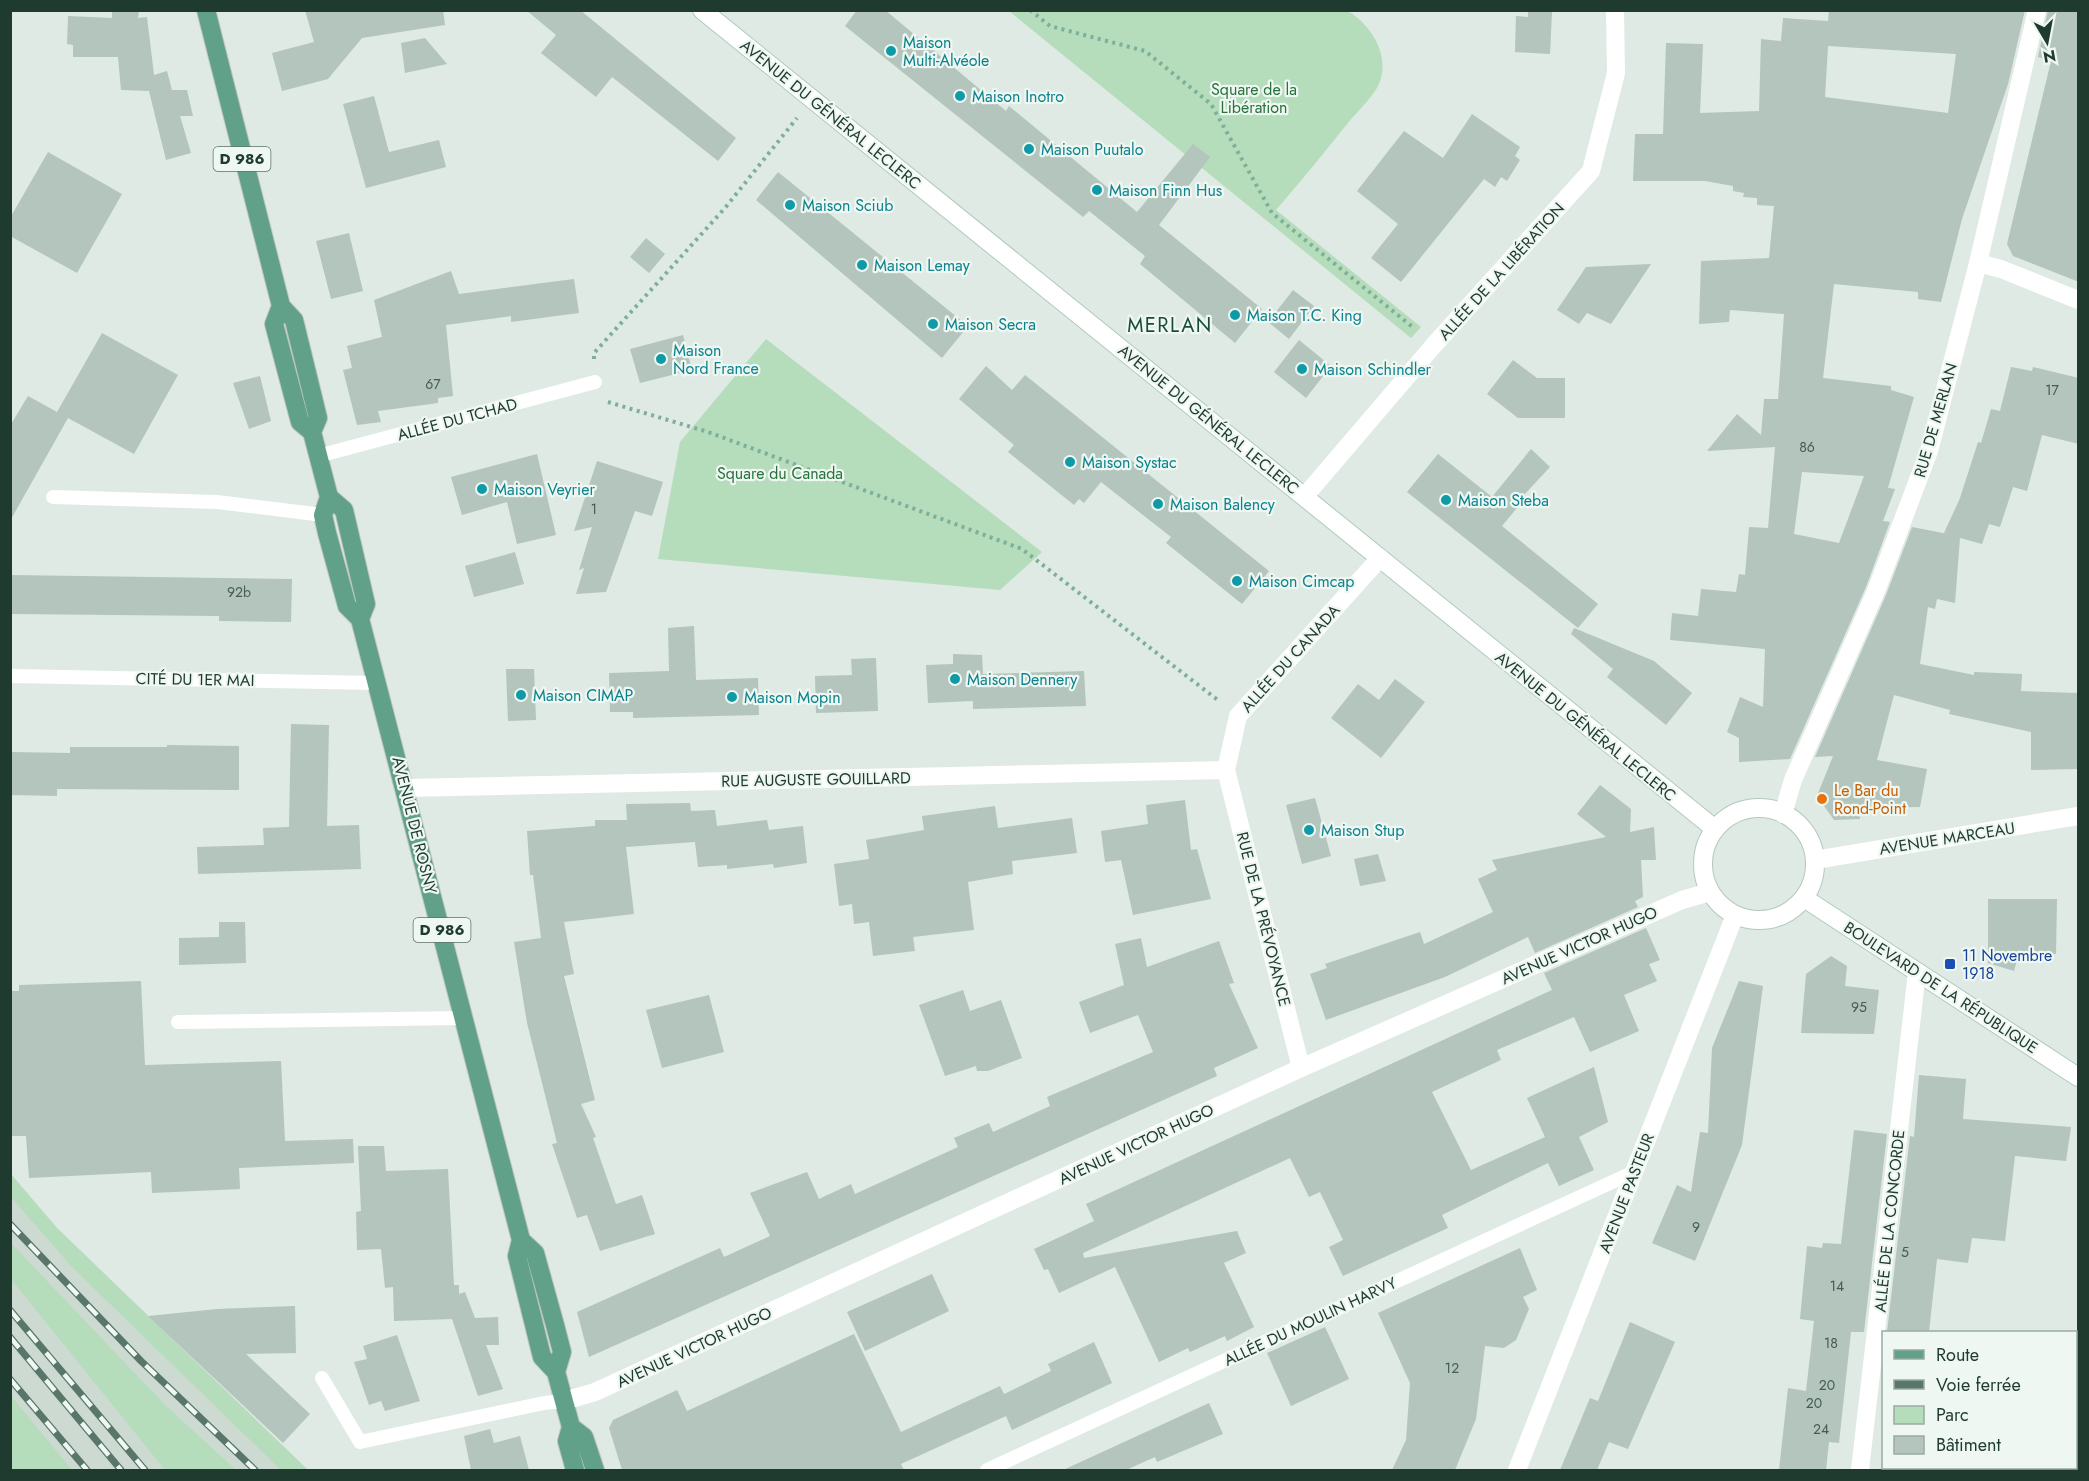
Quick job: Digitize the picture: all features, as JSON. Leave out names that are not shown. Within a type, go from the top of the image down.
[{"type":"main road","name":"AVENUE DE ROSNY","points":[[206,10],[281,306],[294,320],[310,383],[318,418],[312,432],[329,497],[344,510],[366,604],[360,620]]},
{"type":"main road","points":[[323,515],[329,497]]},
{"type":"main road","name":"AVENUE DE ROSNY","points":[[323,515],[347,606],[360,620],[406,788],[521,1240],[535,1252],[555,1325],[562,1352],[556,1372],[571,1427],[567,1441],[575,1470]]},
{"type":"main road","name":"AVENUE DE ROSNY","points":[[571,1427],[584,1437],[595,1470]]},
{"type":"street","name":"AVENUE DU GÉNÉRAL LECLERC","points":[[702,10],[1715,829]]},
{"type":"street","name":"ALLÉE DE LA LIBÉRATION","points":[[1305,496],[1434,345],[1591,171],[1616,73],[1615,10]]},
{"type":"street","name":"RUE DE MERLAN","points":[[1783,814],[1793,780],[1876,591],[1929,451],[1978,263],[2037,10]]},
{"type":"street","points":[[1978,263],[2001,269],[2079,300]]},
{"type":"street","name":"ALLÉE DU CANADA","points":[[1226,770],[1238,716],[1380,558]]},
{"type":"street","name":"RUE AUGUSTE GOUILLARD","points":[[406,788],[1226,770]]},
{"type":"street","name":"RUE DE LA PRÉVOYANCE","points":[[1226,770],[1301,1068]]},
{"type":"street","points":[[1769,809],[1783,814],[1805,832],[1815,860],[1813,880],[1803,898],[1790,911],[1772,919],[1753,920],[1735,915],[1721,906],[1710,892],[1704,876],[1702,860],[1707,844],[1715,829],[1739,812],[1769,809]]},
{"type":"street","name":"AVENUE MARCEAU","points":[[1815,860],[2079,816]]},
{"type":"street","name":"AVENUE VICTOR HUGO","points":[[564,1401],[606,1387],[1301,1068],[1682,900],[1710,892]]},
{"type":"street","name":"BOULEVARD DE LA RÉPUBLIQUE","points":[[1803,898],[2079,1077]]},
{"type":"street","name":"AVENUE PASTEUR","points":[[1516,1470],[1735,915]]},
{"type":"street","name":"ALLÉE DE LA CONCORDE","points":[[1860,1470],[1917,972]]},
{"type":"lane","name":"ALLÉE DU TCHAD","points":[[318,456],[595,382]]},
{"type":"lane","points":[[53,497],[217,502],[323,515]]},
{"type":"lane","name":"CITÉ DU 1ER MAI","points":[[13,676],[377,682]]},
{"type":"lane","points":[[178,1022],[464,1018]]},
{"type":"lane","name":"ALLÉE DU MOULIN HARVY","points":[[987,1470],[1634,1172]]},
{"type":"lane","points":[[322,1378],[360,1442],[544,1403],[564,1401]]},
{"type":"path","points":[[1030,10],[1050,26],[1145,51],[1210,104],[1272,213],[1434,345]]},
{"type":"path","points":[[813,99],[725,208],[594,353],[595,382],[600,399],[708,432],[1022,549],[1238,716]]},
{"type":"shaded area","points":[[10,1174],[57,1228],[308,1470],[11,1470]]},
{"type":"green space","name":"Square de la Libération","points":[[1346,10],[1364,24],[1377,43],[1383,66],[1381,77],[1370,98],[1276,210],[1421,327],[1411,338],[1009,11]]},
{"type":"green space","name":"Square du Canada","points":[[766,339],[1042,552],[1000,590],[658,559],[680,442]]},
{"type":"green space","points":[[11,1174],[57,1228],[308,1470],[281,1470],[70,1265],[11,1197]]},
{"type":"green space","points":[[10,1242],[165,1405],[236,1470],[165,1470],[11,1279]]},
{"type":"green space","points":[[11,1396],[72,1470],[11,1470]]},
{"type":"building","points":[[112,10],[139,10],[138,18],[147,17],[154,75],[167,71],[172,90],[187,90],[193,116],[180,116],[191,153],[166,160],[149,91],[121,90],[118,57],[73,57],[73,45],[67,44],[68,16],[112,18]]},
{"type":"building","points":[[305,10],[443,10],[445,25],[362,38],[328,79],[282,91],[272,53],[314,42]]},
{"type":"building","points":[[526,10],[580,10],[736,138],[718,161],[612,77],[596,97],[541,53],[556,35]]},
{"type":"building","points":[[857,10],[885,10],[1006,111],[1009,106],[1137,212],[1193,144],[1210,157],[1159,225],[1262,309],[1235,343],[1140,264],[1145,256],[1089,211],[1083,217],[845,26]]},
{"type":"building","points":[[1528,10],[1552,12],[1550,54],[1515,52],[1516,16],[1528,17]]},
{"type":"building","points":[[1829,10],[2025,10],[2008,84],[1962,219],[1941,302],[1918,299],[1918,292],[1834,284],[1823,378],[1891,386],[1891,390],[1914,397],[1888,488],[1895,489],[1883,521],[1890,522],[1866,587],[1790,759],[1739,762],[1739,738],[1727,732],[1740,697],[1763,707],[1765,649],[1670,640],[1672,613],[1698,616],[1701,589],[1736,592],[1739,574],[1745,575],[1749,527],[1768,528],[1775,447],[1707,451],[1737,414],[1761,435],[1764,399],[1778,399],[1784,314],[1730,310],[1729,322],[1699,324],[1701,261],[1769,258],[1774,206],[1757,205],[1757,198],[1743,197],[1744,193],[1733,191],[1733,186],[1705,181],[1633,181],[1635,134],[1663,134],[1666,43],[1703,44],[1700,113],[1759,111],[1761,39],[1781,41],[1783,18],[1828,21]],"holes":[[[1828,46],[1956,54],[1948,113],[1825,97]],[[1802,472],[1864,476],[1839,543],[1794,534]]]},
{"type":"building","points":[[2048,10],[2079,10],[2079,282],[2013,256],[2007,244],[2051,61],[2038,57]]},
{"type":"building","points":[[425,38],[447,64],[405,73],[401,43]]},
{"type":"building","points":[[374,96],[389,152],[439,140],[446,167],[366,188],[343,104]]},
{"type":"building","points":[[1472,114],[1520,147],[1515,156],[1520,160],[1507,181],[1501,177],[1495,187],[1484,179],[1401,282],[1371,258],[1398,224],[1357,191],[1404,131],[1443,158]]},
{"type":"building","points":[[48,152],[122,194],[77,273],[10,236],[10,218]]},
{"type":"building","points":[[778,172],[968,326],[942,358],[756,200]]},
{"type":"building","points":[[349,233],[363,291],[331,299],[316,241]]},
{"type":"building","points":[[646,238],[665,254],[649,273],[630,257]]},
{"type":"building","points":[[1651,264],[1611,324],[1587,313],[1579,324],[1557,310],[1586,267]]},
{"type":"building","points":[[451,271],[459,294],[574,279],[579,313],[511,322],[511,316],[446,325],[453,396],[438,398],[438,403],[378,411],[381,422],[357,425],[343,370],[352,368],[347,346],[382,337],[374,300]]},
{"type":"building","points":[[1293,290],[1314,306],[1289,339],[1268,322]]},
{"type":"building","points":[[102,333],[178,375],[134,454],[68,418],[10,521],[10,426],[28,396],[57,412]]},
{"type":"building","name":"Maison Nord France","points":[[683,335],[692,370],[640,383],[630,349]]},
{"type":"building","name":"Maison Schindler","points":[[1299,340],[1331,366],[1306,398],[1274,372]]},
{"type":"building","points":[[1513,360],[1537,378],[1565,378],[1565,418],[1518,418],[1487,394]]},
{"type":"building","points":[[986,366],[1012,390],[1025,375],[1269,571],[1242,604],[1166,543],[1171,537],[1101,482],[1084,503],[1079,499],[1074,505],[1008,452],[1014,445],[959,399]]},
{"type":"building","points":[[2011,367],[2032,371],[2033,367],[2079,378],[2079,444],[2042,435],[2027,491],[2013,487],[2000,527],[1989,524],[1982,544],[1960,538],[1955,603],[1937,599],[1935,609],[1928,607],[1920,664],[1974,675],[1974,672],[2022,674],[2021,691],[2079,693],[2077,769],[2031,770],[2031,732],[1949,714],[1950,710],[1894,695],[1877,760],[1927,769],[1920,807],[1859,808],[1860,819],[1834,820],[1817,796],[1833,756],[1815,757],[1886,595],[1912,527],[1948,534],[1944,533],[1960,498],[1978,442],[1981,443],[1991,409],[2000,411]]},
{"type":"building","points":[[260,376],[271,421],[249,429],[233,383]]},
{"type":"building","points":[[1531,449],[1550,467],[1524,495],[1526,497],[1502,526],[1598,604],[1578,628],[1407,492],[1438,454],[1492,497]]},
{"type":"building","points":[[537,454],[556,535],[517,544],[507,502],[462,515],[451,477]]},
{"type":"building","points":[[597,461],[663,482],[652,516],[635,511],[606,592],[576,594],[584,568],[579,570],[592,527],[574,531]]},
{"type":"building","points":[[515,552],[524,584],[474,597],[465,566]]},
{"type":"building","points":[[10,575],[292,579],[291,622],[219,621],[219,616],[10,614]]},
{"type":"building","points":[[694,626],[696,680],[758,678],[759,715],[633,718],[633,712],[610,712],[609,673],[669,671],[668,628]]},
{"type":"building","points":[[1574,628],[1654,661],[1692,693],[1666,725],[1607,677],[1613,669],[1571,634]]},
{"type":"building","points":[[953,654],[982,655],[983,674],[1084,671],[1086,706],[973,709],[973,701],[928,703],[926,665],[953,664]]},
{"type":"building","points":[[876,658],[878,711],[816,713],[815,676],[852,675],[851,659]]},
{"type":"building","name":"Maison CIMAP","points":[[506,669],[534,669],[536,720],[508,721]]},
{"type":"building","points":[[1395,679],[1425,702],[1381,758],[1331,718],[1358,684],[1379,700]]},
{"type":"building","points":[[291,724],[329,725],[327,826],[359,825],[361,869],[198,874],[197,847],[264,845],[263,828],[289,827]]},
{"type":"building","points":[[167,745],[239,746],[239,790],[57,789],[57,796],[10,795],[10,752],[70,753],[70,747],[167,747]]},
{"type":"building","points":[[1600,785],[1631,809],[1630,832],[1654,827],[1656,860],[1641,860],[1643,897],[1635,901],[1638,907],[1535,953],[1528,937],[1445,977],[1326,1020],[1310,974],[1327,968],[1325,964],[1420,932],[1424,944],[1493,912],[1478,879],[1497,870],[1492,860],[1606,837],[1577,814]]},
{"type":"building","name":"Maison Stup","points":[[1315,798],[1331,856],[1302,864],[1286,805]]},
{"type":"building","points":[[1185,800],[1191,850],[1197,849],[1211,899],[1133,915],[1121,860],[1105,862],[1101,831],[1148,824],[1146,805]]},
{"type":"building","points":[[690,803],[691,811],[715,810],[717,826],[767,820],[769,830],[803,826],[807,863],[774,868],[773,864],[727,869],[727,865],[698,867],[695,842],[626,847],[634,914],[564,922],[574,974],[564,976],[595,1100],[581,1104],[596,1137],[593,1138],[616,1204],[642,1195],[655,1234],[600,1251],[587,1215],[577,1218],[552,1144],[557,1143],[527,1023],[514,942],[541,938],[533,875],[530,875],[527,831],[595,826],[595,820],[627,820],[626,804]]},
{"type":"building","points":[[995,806],[998,828],[1072,818],[1077,853],[1012,861],[1013,874],[968,882],[974,930],[913,937],[915,951],[873,956],[869,922],[854,924],[852,904],[839,906],[834,864],[869,859],[866,840],[924,830],[922,816]]},
{"type":"building","points":[[1378,854],[1386,881],[1360,886],[1354,859]]},
{"type":"building","points":[[1988,899],[2057,899],[2056,954],[2019,953],[2014,971],[1988,963]]},
{"type":"building","points":[[219,922],[245,922],[246,963],[179,965],[179,938],[219,937]]},
{"type":"building","points":[[1646,928],[1660,960],[1649,964],[1657,981],[1624,995],[1639,1031],[1590,1052],[1574,1017],[1497,1050],[1501,1060],[1432,1092],[1471,1170],[1545,1137],[1527,1098],[1594,1067],[1608,1122],[1579,1137],[1594,1170],[1559,1186],[1548,1163],[1442,1215],[1448,1228],[1343,1276],[1329,1247],[1343,1240],[1320,1192],[1309,1197],[1290,1158],[1083,1253],[1084,1258],[1237,1231],[1246,1253],[1224,1263],[1254,1327],[1227,1341],[1225,1336],[1190,1352],[1188,1348],[1159,1362],[1115,1267],[1059,1293],[1048,1269],[1044,1270],[1034,1249],[1094,1221],[1086,1204],[1552,990],[1544,973]]},
{"type":"building","points":[[1141,938],[1147,967],[1219,941],[1234,983],[1229,984],[1258,1048],[1214,1068],[1217,1076],[589,1357],[577,1312],[720,1248],[724,1257],[770,1236],[750,1193],[807,1172],[819,1199],[851,1184],[855,1194],[958,1147],[954,1138],[989,1123],[993,1132],[1050,1106],[1047,1097],[1153,1052],[1138,1015],[1090,1033],[1079,1002],[1124,985],[1115,944]]},
{"type":"building","points":[[1831,956],[1847,966],[1845,986],[1879,990],[1874,1034],[1801,1033],[1806,974]]},
{"type":"building","points":[[141,981],[145,1065],[281,1061],[285,1141],[353,1139],[354,1163],[239,1168],[240,1189],[152,1193],[151,1172],[29,1178],[26,1136],[10,1136],[10,991],[19,991],[19,985]]},
{"type":"building","points":[[1739,981],[1763,986],[1742,1145],[1695,1261],[1652,1243],[1677,1185],[1691,1192],[1700,1132],[1708,1133],[1712,1048]]},
{"type":"building","points":[[963,990],[970,1011],[1001,1000],[1022,1058],[988,1071],[977,1071],[976,1066],[945,1076],[919,1005]]},
{"type":"building","points":[[709,995],[724,1052],[662,1068],[646,1010]]},
{"type":"building","points":[[1919,1075],[1966,1079],[1963,1119],[2071,1127],[2066,1161],[2015,1156],[2005,1241],[1972,1238],[1968,1263],[1937,1259],[1929,1331],[1887,1331],[1910,1136],[1914,1137]]},
{"type":"building","points":[[1854,1130],[1887,1134],[1864,1332],[1851,1332],[1839,1443],[1829,1442],[1826,1470],[1779,1470],[1788,1388],[1806,1391],[1814,1321],[1800,1319],[1807,1246],[1822,1248],[1823,1243],[1841,1244]]},
{"type":"building","points":[[358,1146],[384,1146],[386,1171],[448,1169],[454,1285],[459,1285],[459,1294],[465,1292],[475,1318],[498,1317],[499,1345],[486,1345],[503,1389],[478,1396],[452,1319],[394,1321],[393,1287],[385,1288],[381,1249],[357,1250],[356,1212],[361,1211]]},
{"type":"building","points":[[1520,1248],[1537,1290],[1523,1297],[1529,1309],[1516,1340],[1504,1348],[1485,1346],[1476,1419],[1455,1470],[1392,1470],[1406,1440],[1410,1383],[1378,1313]]},
{"type":"building","points":[[932,1274],[949,1311],[865,1351],[847,1312]]},
{"type":"building","points":[[295,1306],[296,1353],[246,1354],[310,1414],[283,1443],[148,1316],[217,1309]]},
{"type":"building","points":[[1630,1322],[1675,1342],[1628,1449],[1609,1442],[1597,1470],[1560,1470],[1590,1398],[1598,1401]]},
{"type":"building","points":[[1325,1327],[1349,1379],[1291,1406],[1267,1353]]},
{"type":"building","points":[[854,1334],[901,1432],[1000,1386],[1004,1394],[1051,1371],[1048,1364],[1094,1342],[1112,1383],[1012,1430],[1006,1416],[901,1464],[904,1470],[622,1470],[609,1428],[613,1420],[677,1390],[687,1411]]},
{"type":"building","points":[[397,1335],[420,1401],[385,1411],[381,1401],[369,1405],[354,1362],[367,1359],[363,1346]]},
{"type":"building","points":[[1209,1403],[1223,1434],[1157,1462],[1155,1457],[1126,1470],[1063,1470]]},
{"type":"building","points":[[490,1429],[494,1443],[520,1436],[529,1470],[471,1470],[464,1436]]},
{"type":"railway","points":[[10,1224],[141,1361],[255,1470]]},
{"type":"railway","points":[[10,1310],[145,1470]]},
{"type":"railway","points":[[10,1337],[121,1470]]},
{"type":"railway","points":[[10,1379],[87,1470]]},
{"type":"place","name":"Maison Multi-Alvéole","points":[[891,51]]},
{"type":"place","name":"Maison Inotro","points":[[960,96]]},
{"type":"place","name":"Maison Puutalo","points":[[1029,149]]},
{"type":"place","name":"Maison Finn Hus","points":[[1097,190]]},
{"type":"place","name":"Maison Sciub","points":[[790,205]]},
{"type":"place","name":"Maison Lemay","points":[[862,265]]},
{"type":"place","name":"Maison T.C. King","points":[[1235,315]]},
{"type":"place","name":"Maison Secra","points":[[933,324]]},
{"type":"place","name":"Maison Nord France","points":[[661,359]]},
{"type":"place","name":"Maison Schindler","points":[[1302,369]]},
{"type":"place","name":"Maison Systac","points":[[1070,462]]},
{"type":"place","name":"Maison Veyrier","points":[[482,489]]},
{"type":"place","name":"Maison Steba","points":[[1446,500]]},
{"type":"place","name":"Maison Balency","points":[[1158,504]]},
{"type":"place","name":"Maison Cimcap","points":[[1237,581]]},
{"type":"place","name":"Maison Dennery","points":[[955,679]]},
{"type":"place","name":"Maison CIMAP","points":[[521,695]]},
{"type":"place","name":"Maison Mopin","points":[[732,697]]},
{"type":"place","name":"Le Bar du Rond-Point","points":[[1822,799]]},
{"type":"place","name":"Maison Stup","points":[[1309,830]]},
{"type":"place","name":"11 Novembre 1918","points":[[1950,964]]},
{"type":"district","name":"MERLAN","points":[[1170,325]]}]
